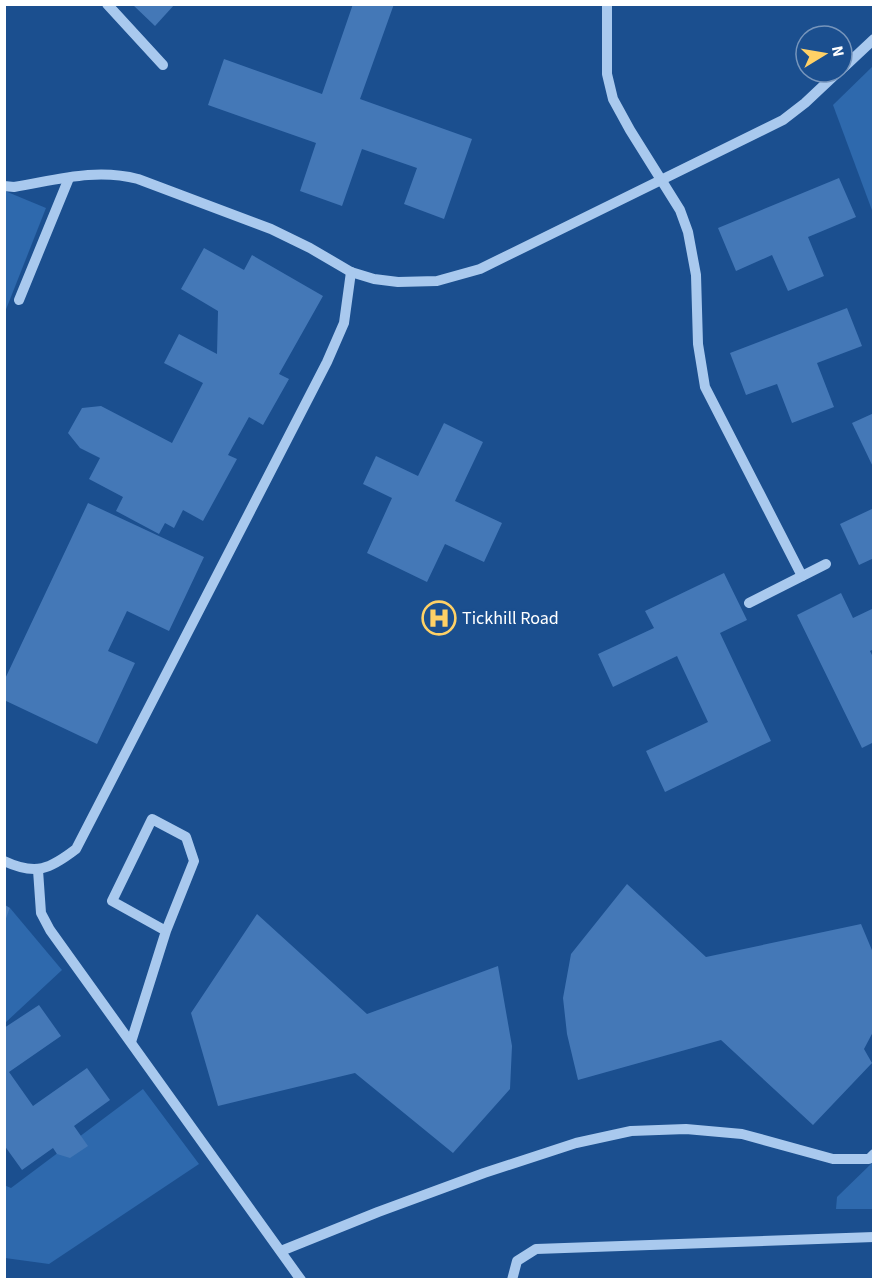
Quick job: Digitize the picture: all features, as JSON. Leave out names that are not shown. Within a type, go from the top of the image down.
[{"type":"lane","points":[[107,4],[163,65]]},
{"type":"lane","points":[[607,4],[607,74],[613,99],[680,210],[692,250],[696,275],[698,344],[705,387],[802,576]]},
{"type":"lane","points":[[854,57],[873,39]]},
{"type":"lane","points":[[4,186],[14,187],[91,174],[117,174],[138,179],[271,229],[351,272],[374,279],[398,282],[437,281],[480,269],[783,120],[806,103],[826,84]]},
{"type":"lane","points":[[19,300],[69,178]]},
{"type":"lane","points":[[4,861],[14,866],[38,870],[58,863],[76,849],[335,343],[344,323],[351,272]]},
{"type":"lane","points":[[749,603],[826,564]]},
{"type":"lane","points":[[131,1042],[166,931],[194,861],[186,837],[152,819],[112,901],[166,931]]},
{"type":"lane","points":[[38,870],[41,913],[301,1280]]},
{"type":"lane","points":[[281,1251],[484,1173],[576,1143],[631,1131],[686,1129],[742,1134],[832,1159],[868,1159],[873,1154]]},
{"type":"lane","points":[[512,1280],[517,1261],[536,1249],[873,1237]]},
{"type":"shaded area","points":[[873,66],[873,213],[833,105]]},
{"type":"shaded area","points":[[5,191],[46,208],[5,312]]},
{"type":"shaded area","points":[[10,908],[62,970],[5,1023],[4,921]]},
{"type":"shaded area","points":[[143,1089],[199,1164],[49,1264],[5,1258],[4,1185],[11,1188]]},
{"type":"shaded area","points":[[873,1162],[873,1209],[836,1209],[837,1197]]},
{"type":"shaded area","points":[[873,1278],[873,1280],[665,1279],[672,1279]]},
{"type":"building","points":[[132,4],[175,4],[155,26]]},
{"type":"building","points":[[353,4],[394,4],[360,99],[472,139],[444,219],[404,204],[417,168],[362,149],[342,206],[300,191],[316,143],[208,105],[224,59],[322,94]]},
{"type":"building","points":[[839,178],[856,217],[808,237],[824,276],[788,291],[772,255],[736,271],[718,228]]},
{"type":"building","points":[[204,248],[244,270],[252,255],[323,296],[279,374],[289,379],[263,425],[249,417],[228,455],[237,459],[203,521],[183,510],[174,528],[165,523],[159,534],[116,511],[123,497],[89,479],[100,458],[80,448],[68,433],[82,408],[101,406],[172,443],[203,383],[164,363],[179,334],[217,354],[218,311],[181,289]]},
{"type":"building","points":[[847,308],[862,346],[817,363],[834,407],[792,423],[777,384],[746,395],[730,353]]},
{"type":"building","points":[[874,413],[874,469],[852,423]]},
{"type":"building","points":[[444,423],[483,442],[455,501],[502,523],[484,562],[445,544],[427,582],[367,553],[392,498],[363,484],[376,456],[418,476]]},
{"type":"building","points":[[88,503],[204,557],[169,631],[127,611],[108,651],[135,663],[97,744],[4,700],[4,681]]},
{"type":"building","points":[[874,508],[874,558],[859,565],[840,524]]},
{"type":"building","points":[[724,573],[747,620],[720,633],[771,741],[665,792],[646,751],[708,722],[677,656],[613,687],[598,654],[654,628],[645,611]]},
{"type":"building","points":[[841,593],[853,618],[874,608],[874,649],[870,651],[874,659],[874,742],[862,748],[797,615]]},
{"type":"building","points":[[627,884],[706,957],[861,924],[874,955],[874,1030],[864,1049],[872,1063],[813,1125],[721,1040],[578,1080],[567,1034],[563,998],[571,954]]},
{"type":"building","points":[[5,905],[10,908],[5,921]]},
{"type":"building","points":[[257,914],[367,1014],[498,966],[512,1046],[510,1089],[453,1153],[355,1073],[218,1106],[191,1013]]},
{"type":"building","points":[[39,1005],[61,1036],[9,1072],[33,1106],[87,1068],[110,1100],[74,1126],[88,1146],[70,1158],[57,1154],[53,1148],[22,1170],[4,1145],[4,1028]]},
{"type":"place","name":"Tickhill Road","points":[[439,618]]}]
